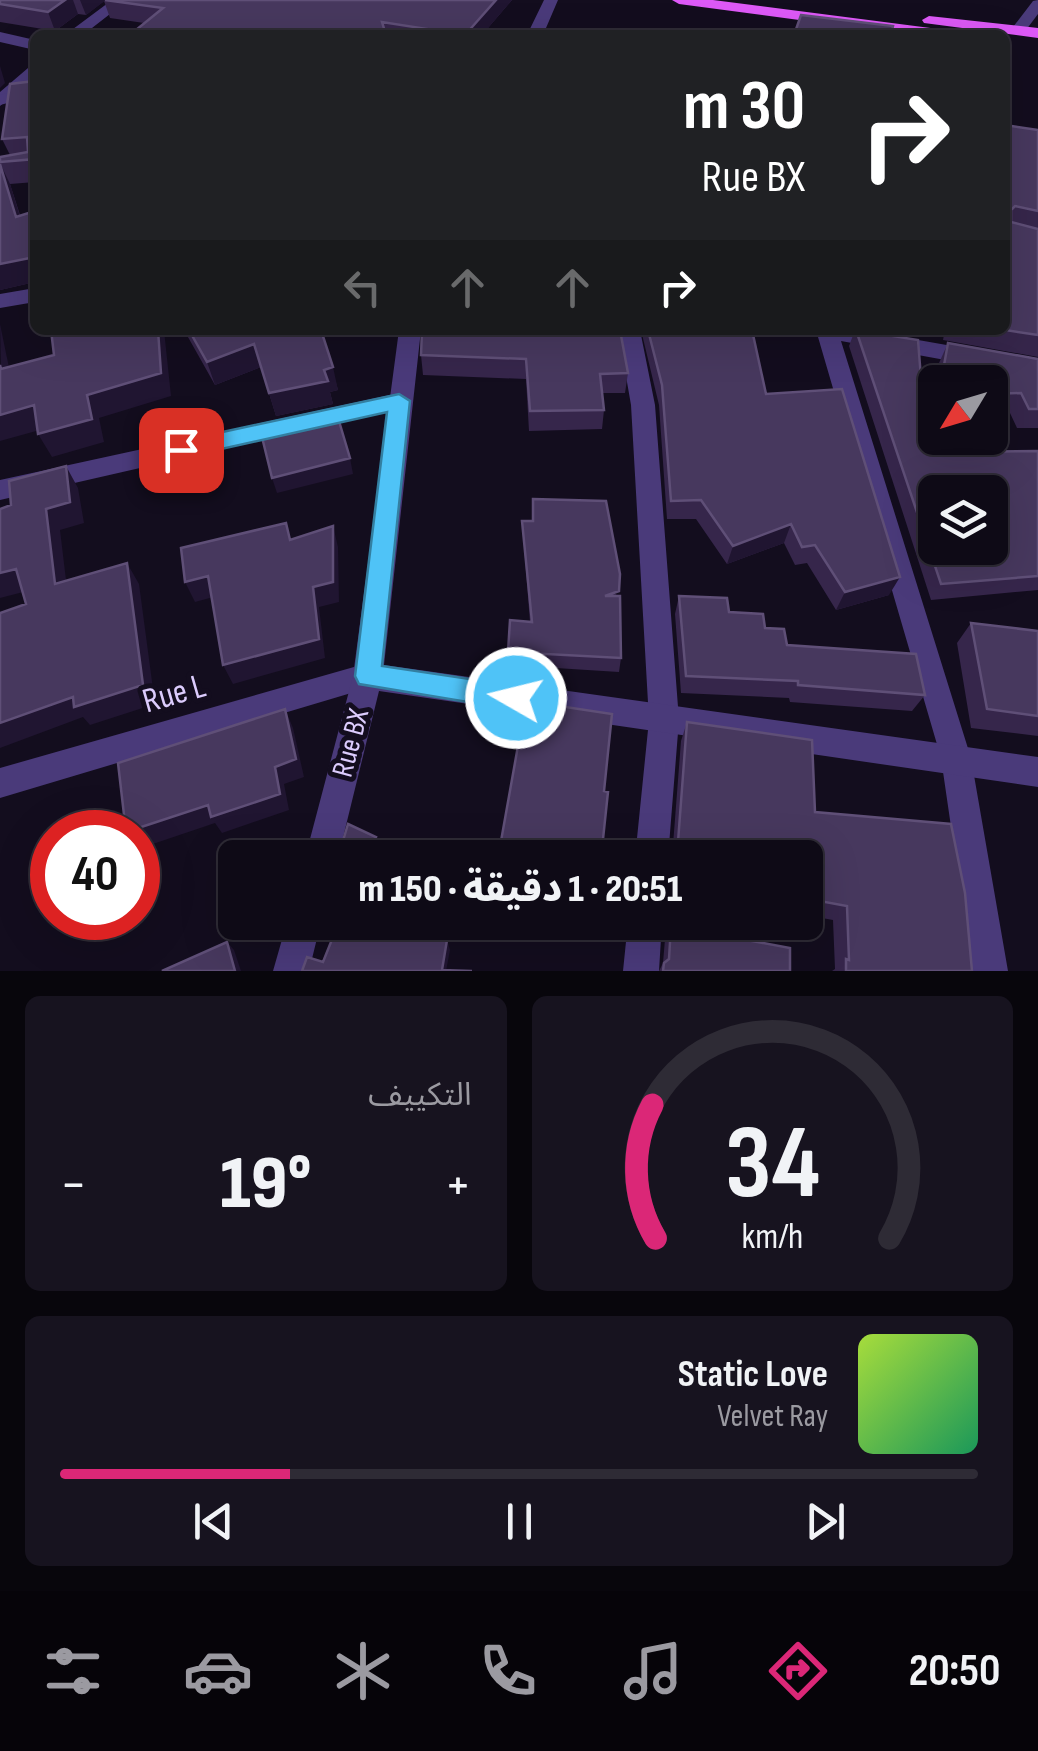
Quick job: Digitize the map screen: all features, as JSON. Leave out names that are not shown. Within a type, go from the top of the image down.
[{"type":"main road","points":[[679,0],[894,22],[926,30]]},
{"type":"main road","points":[[772,0],[950,30]]},
{"type":"main road","points":[[1013,39],[1038,34]]},
{"type":"main road","points":[[1013,39],[1038,47]]},
{"type":"street","points":[[79,30],[121,0]]},
{"type":"street","points":[[537,30],[550,0]]},
{"type":"street","points":[[1013,39],[1038,4]]},
{"type":"street","points":[[0,37],[30,43]]},
{"type":"street","points":[[0,100],[30,72]]},
{"type":"street","points":[[0,100],[30,91]]},
{"type":"street","points":[[0,302],[30,295]]},
{"type":"street","name":"Rue BX","points":[[326,840],[368,676],[409,335]]},
{"type":"street","points":[[630,335],[642,405],[664,720],[653,840]]},
{"type":"street","points":[[825,335],[956,758],[990,971]]},
{"type":"street","points":[[847,335],[1038,369]]},
{"type":"street","points":[[0,490],[399,401]]},
{"type":"street","points":[[368,676],[1038,772]]},
{"type":"street","name":"Rue L","points":[[0,783],[368,676]]},
{"type":"street","points":[[292,971],[300,940]]},
{"type":"street","points":[[641,971],[644,940]]},
{"type":"building","points":[[0,0],[65,0],[48,12],[0,4]]},
{"type":"building","points":[[105,0],[496,0],[469,30],[433,30],[382,22],[384,30],[136,30],[163,8]]},
{"type":"building","points":[[801,15],[893,26],[892,30],[796,30]]},
{"type":"building","points":[[30,82],[30,159],[0,162],[0,157],[28,152],[27,137],[2,139],[10,84]]},
{"type":"building","points":[[1010,126],[1038,130],[1038,211],[1015,206],[1011,222],[1038,229],[1038,335],[1010,331]]},
{"type":"building","points":[[0,164],[16,217],[30,213],[30,258],[0,264]]},
{"type":"building","points":[[52,335],[158,335],[161,373],[87,395],[92,419],[38,434],[34,405],[0,415],[0,365],[1,369],[54,355]]},
{"type":"building","points":[[192,335],[323,335],[333,367],[324,370],[328,381],[269,393],[254,344],[207,362]]},
{"type":"building","points":[[422,335],[621,335],[628,373],[600,374],[604,410],[530,411],[526,359],[421,355]]},
{"type":"building","points":[[649,335],[753,335],[766,394],[842,389],[900,577],[845,592],[815,545],[802,547],[791,524],[733,546],[701,500],[671,501],[662,385]]},
{"type":"building","points":[[858,335],[918,340],[918,455],[1038,451],[1038,576],[941,584],[935,565],[1008,565],[1008,475],[918,475],[918,515]]},
{"type":"building","points":[[948,343],[1038,359],[1038,409],[1029,409],[1021,393],[1008,393],[1008,365],[944,365]]},
{"type":"building","points":[[336,411],[350,458],[272,478],[261,433],[280,428],[279,424]]},
{"type":"building","points":[[66,466],[70,502],[46,509],[55,584],[127,563],[143,685],[74,707],[73,697],[0,723],[0,613],[26,604],[16,569],[0,573],[0,509],[11,505],[9,481]]},
{"type":"building","points":[[533,499],[606,501],[620,574],[619,591],[605,596],[620,596],[621,658],[508,652],[510,620],[532,622],[522,521],[533,521]]},
{"type":"building","points":[[286,523],[290,540],[333,526],[333,582],[313,587],[319,639],[223,665],[208,576],[185,582],[181,548]]},
{"type":"building","points":[[679,596],[727,598],[729,612],[763,614],[765,628],[784,629],[787,645],[916,654],[925,695],[798,685],[798,681],[686,676]]},
{"type":"building","points":[[971,623],[1038,631],[1038,716],[987,709]]},
{"type":"building","points":[[526,701],[612,714],[603,840],[501,840]]},
{"type":"building","points":[[285,709],[296,759],[275,767],[280,794],[211,817],[208,805],[160,821],[160,810],[123,810],[118,763]]},
{"type":"building","points":[[687,722],[812,740],[815,812],[951,824],[965,893],[972,971],[846,971],[847,906],[823,902],[823,840],[678,840]]},
{"type":"building","points":[[348,824],[376,837],[374,840],[343,840]]},
{"type":"building","points":[[332,940],[447,940],[442,970],[472,971],[302,971],[307,957],[323,962]]},
{"type":"building","points":[[670,940],[747,940],[790,948],[790,971],[663,971],[669,959]]},
{"type":"building","points":[[227,942],[235,971],[162,971]]},
{"type":"route","points":[[181,450],[399,401],[368,676],[516,698]]}]
